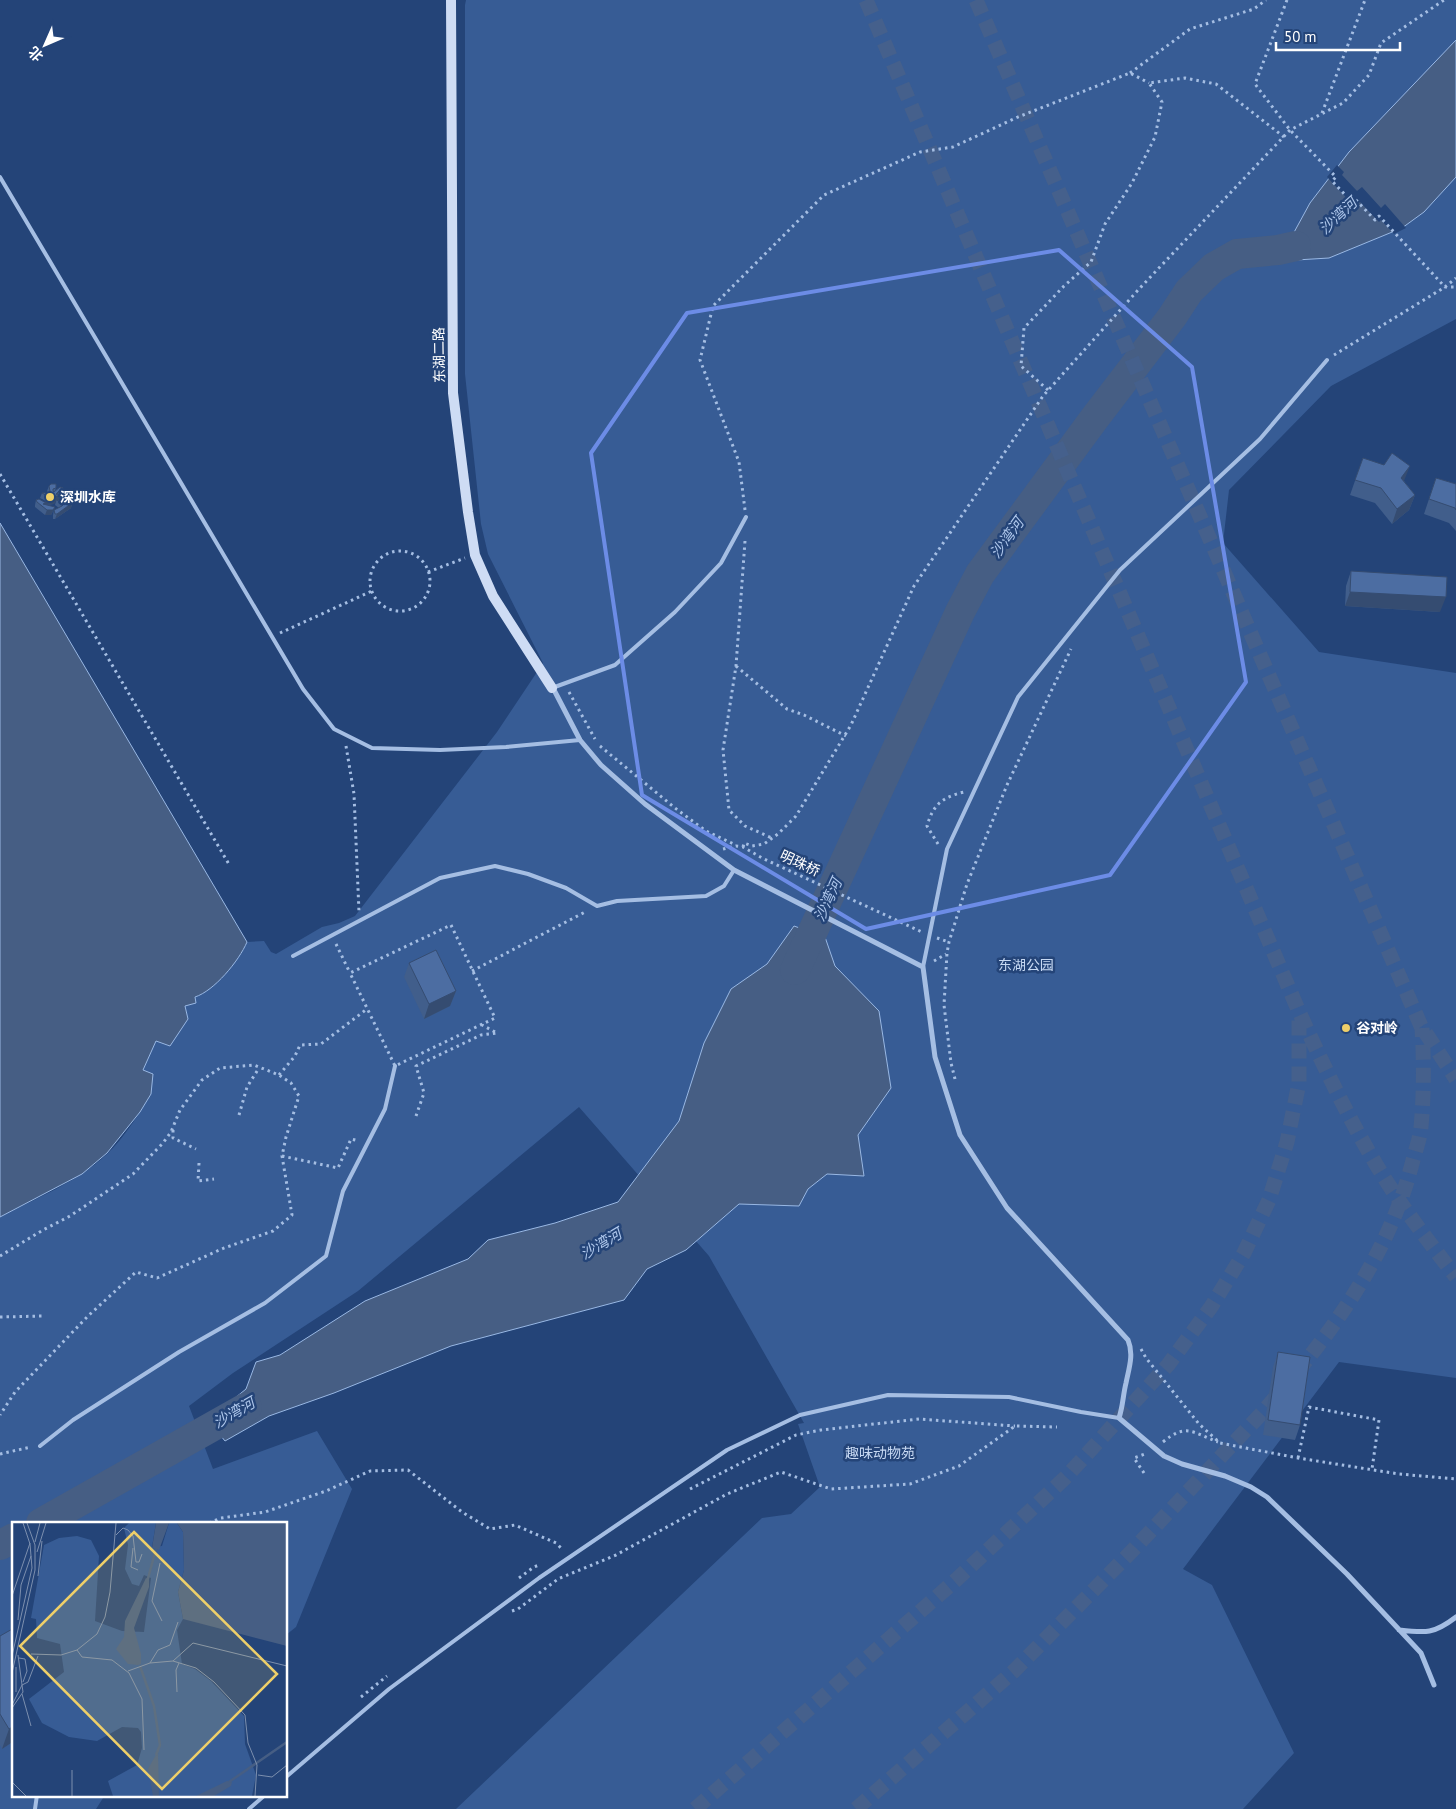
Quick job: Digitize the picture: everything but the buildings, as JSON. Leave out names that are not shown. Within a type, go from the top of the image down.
[{"type":"street","name":"东湖二路","points":[[451,0],[453,393],[468,512],[475,555],[493,596],[552,688]]},
{"type":"street","points":[[552,688],[580,740],[600,765],[645,804],[734,870],[924,967],[935,1057],[960,1135],[1007,1208],[1128,1340],[1131,1347],[1131,1357],[1123,1407],[1119,1418],[1164,1456],[1182,1464],[1225,1476],[1251,1487],[1268,1497],[1347,1574],[1421,1653],[1434,1685]]},
{"type":"street","points":[[1399,1630],[1428,1632],[1443,1627],[1456,1617]]},
{"type":"lane","points":[[0,176],[273,636],[303,690],[334,728],[372,748],[440,750],[506,747],[580,740]]},
{"type":"lane","points":[[924,967],[946,852],[1018,697],[1120,570],[1260,439],[1327,360]]},
{"type":"lane","points":[[552,688],[615,665],[676,612],[720,563],[746,517]]},
{"type":"lane","points":[[293,956],[440,878],[495,866],[528,874],[566,888],[597,906],[617,901],[706,896],[724,886],[734,870]]},
{"type":"lane","points":[[40,1446],[73,1420],[178,1352],[265,1303],[326,1256],[343,1190],[385,1108],[395,1066]]},
{"type":"lane","points":[[288,1775],[388,1689],[571,1557],[727,1450],[800,1415],[888,1395],[1010,1397],[1119,1418]]},
{"type":"lane","points":[[35,1809],[37,1796]]},
{"type":"lane","points":[[249,1809],[264,1796]]},
{"type":"path","points":[[772,838],[745,826],[729,810],[723,750],[736,666],[746,517],[739,462],[700,360],[713,306],[824,195],[920,152],[953,147],[1018,117],[1130,72],[1190,29],[1254,9],[1266,0]]},
{"type":"path","points":[[1288,0],[1255,84],[1290,130],[1336,177],[1332,181],[1351,200],[1354,198],[1375,220],[1380,216],[1445,287],[1456,287]]},
{"type":"path","points":[[1322,114],[1365,0]]},
{"type":"path","points":[[597,743],[675,808],[706,831],[736,846],[743,847],[744,843],[752,846],[764,844],[772,838],[796,816],[846,736],[914,586],[1048,390],[1139,289],[1290,130],[1342,103],[1369,75],[1381,43],[1444,0]]},
{"type":"path","points":[[1048,390],[1021,366],[1024,328],[1064,286],[1091,262],[1105,224],[1132,183],[1155,137],[1162,102],[1149,83],[1130,72]]},
{"type":"path","points":[[1149,83],[1185,78],[1216,84],[1284,137]]},
{"type":"path","points":[[1327,360],[1445,287],[1456,278]]},
{"type":"path","points":[[0,474],[230,866]]},
{"type":"path","points":[[390,553],[408,553],[417,557],[428,572],[429,580],[426,595],[415,607],[408,610],[386,608],[372,591],[371,573],[375,564],[390,553]]},
{"type":"path","points":[[428,572],[475,555]]},
{"type":"path","points":[[273,636],[372,591]]},
{"type":"path","points":[[955,1080],[944,1005],[946,954],[949,942],[967,884],[1007,785],[1072,646]]},
{"type":"path","points":[[736,666],[787,709],[804,714],[846,736]]},
{"type":"path","points":[[565,684],[597,743],[609,760]]},
{"type":"path","points":[[342,733],[350,761],[354,794],[360,920]]},
{"type":"path","points":[[946,852],[938,844],[927,826],[931,812],[940,802],[957,794],[975,790]]},
{"type":"path","points":[[719,849],[736,846]]},
{"type":"path","name":"明珠桥","points":[[743,847],[762,858],[910,927]]},
{"type":"path","points":[[472,971],[597,906]]},
{"type":"path","points":[[332,935],[367,1009],[395,1066],[495,1018],[451,925],[350,973]]},
{"type":"path","points":[[279,1075],[295,1056],[300,1045],[321,1044],[367,1009]]},
{"type":"path","points":[[416,1066],[481,1034],[497,1033],[481,1025]]},
{"type":"path","points":[[412,1057],[424,1093],[416,1116]]},
{"type":"path","points":[[0,1256],[70,1216],[133,1174],[163,1143],[173,1127],[180,1110],[202,1080],[220,1068],[254,1066],[279,1075],[291,1083],[299,1096],[282,1156],[292,1216],[273,1231],[224,1248],[157,1278],[136,1272],[88,1316],[15,1392],[0,1415]]},
{"type":"path","points":[[238,1115],[247,1087],[259,1068]]},
{"type":"path","points":[[173,1127],[173,1138],[196,1149]]},
{"type":"path","points":[[282,1156],[338,1168],[350,1139]]},
{"type":"path","points":[[199,1163],[198,1181],[214,1179]]},
{"type":"path","points":[[0,1317],[44,1316]]},
{"type":"path","points":[[1138,1341],[1146,1358],[1199,1424],[1220,1443]]},
{"type":"path","points":[[1298,1458],[1309,1407],[1379,1420],[1372,1469]]},
{"type":"path","points":[[686,1491],[796,1435],[821,1430],[919,1419],[1057,1427]]},
{"type":"path","points":[[509,1612],[518,1610],[558,1578],[616,1555],[727,1494],[781,1472],[831,1489],[910,1484],[959,1466],[1014,1426]]},
{"type":"path","points":[[1144,1473],[1134,1458],[1155,1449],[1172,1434],[1180,1430],[1190,1431],[1220,1443],[1298,1458],[1456,1479]]},
{"type":"path","points":[[0,1454],[40,1446]]},
{"type":"path","points":[[211,1522],[221,1518],[265,1512],[326,1491],[370,1471],[408,1470],[462,1512],[490,1528],[514,1525],[556,1543],[571,1557]]},
{"type":"highlighted area","points":[[1059,250],[1192,367],[1246,682],[1110,875],[866,929],[642,795],[591,453],[687,313]]},
{"type":"green space","name":"东湖公园","points":[[466,0],[1456,0],[1456,319],[1331,386],[1229,490],[1223,543],[1319,652],[1456,673],[1456,1378],[1339,1362],[1183,1569],[1212,1585],[1294,1753],[1243,1809],[456,1809],[762,1518],[791,1514],[820,1487],[798,1424],[804,1423],[709,1256],[579,1107],[358,1291],[233,1373],[189,1406],[213,1469],[317,1431],[352,1489],[296,1627],[288,1633],[288,1522],[12,1522],[12,1796],[104,1796],[96,1809],[0,1809],[0,1217],[70,1181],[95,1164],[114,1147],[131,1126],[151,1094],[143,1070],[156,1040],[169,1046],[185,1006],[226,973],[241,954],[247,942],[264,941],[271,952],[276,954],[322,927],[339,923],[355,916],[497,732],[543,663],[488,554],[481,524],[465,374]]},
{"type":"water","points":[[1456,40],[1456,177],[1424,212],[1402,228],[1329,258],[1247,263],[1265,240],[1292,236],[1310,203],[1349,152]]},
{"type":"water","points":[[0,523],[247,942],[238,958],[218,982],[195,997],[196,1003],[185,1006],[188,1019],[170,1046],[156,1041],[143,1070],[153,1074],[151,1094],[140,1112],[107,1153],[82,1174],[0,1217]]},
{"type":"water","points":[[794,926],[825,937],[835,966],[879,1011],[891,1088],[858,1135],[864,1176],[827,1174],[808,1189],[799,1206],[739,1204],[686,1250],[647,1269],[624,1300],[451,1346],[334,1393],[269,1416],[225,1441],[208,1420],[246,1389],[256,1362],[280,1355],[365,1301],[468,1259],[488,1240],[555,1223],[618,1202],[679,1121],[704,1043],[731,989],[767,964]]},
{"type":"pier","points":[[1337,165],[1344,172],[1342,175],[1357,191],[1362,187],[1381,208],[1385,204],[1406,228],[1394,234],[1381,220],[1379,222],[1360,202],[1355,207],[1327,177]]},
{"type":"waterway","name":"沙湾河","points":[[795,970],[960,612],[980,574],[1172,317],[1189,291],[1214,267],[1237,254],[1278,250],[1296,246]]},
{"type":"waterway","name":"沙湾河","points":[[43,1522],[247,1407]]},
{"type":"waterway","name":"沙湾河","points":[[0,1545],[12,1539]]},
{"type":"tunnel","points":[[866,0],[1308,1032],[1360,1137],[1411,1217],[1456,1277]]},
{"type":"tunnel","points":[[976,0],[1421,1026],[1456,1079]]},
{"type":"tunnel","points":[[695,1809],[956,1580],[1066,1477],[1168,1365],[1211,1307],[1244,1253],[1269,1200],[1287,1142],[1299,1083],[1299,1018]]},
{"type":"tunnel","points":[[1297,1372],[1334,1324],[1351,1298],[1381,1246],[1394,1218],[1418,1144],[1421,1127],[1423,1102],[1422,1028]]},
{"type":"tunnel","points":[[856,1809],[1014,1671],[1130,1553],[1279,1393]]},
{"type":"place","name":"深圳水库","points":[[50,497]]},
{"type":"place","name":"谷对岭","points":[[1346,1028]]},
{"type":"park label","name":"趣味动物苑","points":[[880,1453]]}]
